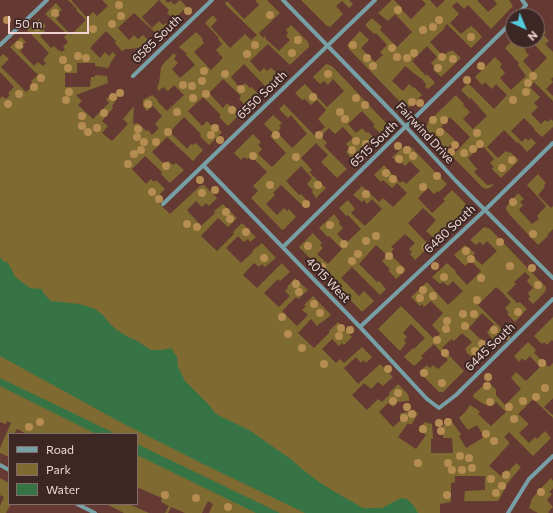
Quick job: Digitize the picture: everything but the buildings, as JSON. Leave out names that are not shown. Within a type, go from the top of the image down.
[{"type":"street","points":[[0,45],[47,0]]},
{"type":"street","name":"6585 South","points":[[133,76],[212,0]]},
{"type":"street","name":"Fairwind Drive","points":[[283,0],[485,210],[553,278]]},
{"type":"street","name":"6550 South","points":[[163,204],[375,0]]},
{"type":"street","points":[[522,0],[526,5],[524,8]]},
{"type":"street","name":"6515 South","points":[[283,247],[505,29]]},
{"type":"street","name":"6480 South","points":[[360,327],[485,210],[553,143]]},
{"type":"street","name":"4015 West","points":[[204,166],[360,327],[427,399],[439,408]]},
{"type":"street","name":"6445 South","points":[[439,408],[456,395],[553,300]]},
{"type":"street","points":[[508,513],[529,479],[553,456]]},
{"type":"street","points":[[80,505],[95,513]]},
{"type":"green space","points":[[68,0],[72,0],[87,18],[93,12],[97,16],[108,6],[102,0],[159,0],[142,17],[152,28],[159,21],[163,25],[166,23],[168,25],[158,35],[134,13],[118,28],[129,40],[134,35],[138,39],[143,35],[148,40],[149,44],[145,47],[126,49],[122,51],[115,43],[116,41],[106,31],[90,48],[100,58],[105,52],[109,56],[113,52],[116,55],[108,68],[95,66],[95,63],[77,63],[77,73],[65,73],[65,87],[90,87],[91,77],[95,77],[95,75],[107,76],[108,83],[76,95],[82,101],[78,105],[93,119],[109,103],[106,99],[114,93],[118,97],[112,106],[113,108],[102,121],[108,126],[102,133],[112,141],[128,124],[123,119],[134,106],[133,124],[138,123],[152,135],[159,128],[155,124],[162,116],[153,106],[147,111],[143,106],[143,100],[152,95],[167,111],[184,95],[174,85],[168,91],[163,87],[159,91],[157,88],[161,68],[174,53],[176,56],[174,59],[178,63],[172,69],[180,78],[195,65],[186,55],[187,54],[179,47],[196,32],[203,39],[202,40],[204,43],[194,52],[211,70],[223,58],[216,50],[222,44],[218,39],[219,38],[205,23],[213,15],[217,20],[211,27],[230,48],[245,34],[251,40],[257,35],[225,4],[227,1],[244,19],[259,5],[255,0],[267,0],[280,13],[259,33],[263,38],[265,36],[265,38],[279,51],[290,40],[286,36],[288,33],[286,30],[291,25],[307,41],[309,47],[290,65],[268,44],[250,61],[260,72],[264,68],[267,71],[271,68],[280,75],[267,88],[244,64],[231,77],[240,88],[245,83],[250,88],[252,87],[260,96],[247,107],[239,99],[241,96],[223,79],[209,93],[223,108],[227,103],[231,107],[232,105],[241,113],[228,126],[219,117],[221,115],[203,97],[188,111],[202,126],[207,121],[212,126],[214,124],[222,132],[209,145],[200,136],[201,134],[184,117],[170,132],[187,149],[191,144],[193,145],[196,143],[203,150],[193,161],[167,137],[152,152],[164,164],[168,161],[173,165],[176,163],[184,170],[170,183],[161,174],[162,172],[145,156],[132,169],[146,184],[151,179],[154,182],[156,180],[165,189],[155,199],[170,214],[200,186],[204,185],[217,198],[209,206],[206,203],[202,207],[196,201],[187,210],[201,226],[215,213],[214,211],[223,204],[237,218],[228,227],[218,218],[201,236],[217,251],[234,234],[233,232],[242,223],[256,237],[250,242],[248,239],[244,242],[238,236],[226,248],[241,263],[262,243],[276,258],[265,267],[262,264],[259,267],[254,263],[243,275],[257,288],[282,263],[290,272],[280,281],[278,279],[264,293],[279,307],[290,296],[285,291],[295,278],[308,290],[298,299],[296,297],[282,311],[297,326],[308,315],[302,310],[306,306],[304,305],[313,296],[331,315],[317,326],[311,319],[298,333],[314,348],[338,322],[352,337],[344,345],[342,343],[339,346],[332,339],[322,349],[336,363],[340,359],[344,363],[362,347],[372,357],[366,363],[363,360],[361,363],[356,357],[344,368],[358,384],[380,364],[393,377],[383,386],[378,382],[371,389],[364,383],[352,395],[367,410],[378,399],[382,402],[398,384],[407,393],[409,401],[396,402],[393,407],[388,403],[379,412],[393,427],[403,418],[399,414],[414,410],[418,414],[411,425],[408,423],[398,437],[416,449],[426,435],[418,430],[425,422],[432,424],[433,439],[431,439],[431,453],[453,453],[452,438],[443,438],[443,425],[452,422],[461,434],[459,436],[466,448],[484,437],[477,425],[468,430],[459,418],[470,405],[480,412],[478,414],[491,426],[506,412],[496,402],[493,405],[488,402],[485,405],[473,397],[473,395],[488,381],[496,390],[496,395],[505,405],[521,389],[511,378],[516,372],[526,381],[540,367],[530,356],[525,361],[522,358],[519,362],[514,356],[528,342],[536,350],[534,353],[549,367],[553,363],[553,398],[544,407],[553,415],[553,418],[533,399],[518,414],[529,424],[519,433],[529,443],[535,437],[537,439],[545,431],[551,438],[533,456],[509,432],[504,437],[509,444],[489,466],[501,476],[506,470],[509,471],[516,463],[521,467],[507,484],[498,501],[464,501],[465,491],[485,490],[485,476],[455,476],[455,482],[451,483],[451,502],[440,504],[440,513],[209,513],[213,504],[208,501],[202,513],[185,513],[171,507],[168,513],[165,513],[169,506],[161,502],[162,498],[139,488],[138,489],[138,433],[25,433],[17,429],[15,433],[8,433],[8,457],[0,453],[0,448],[11,423],[7,421],[6,424],[0,422],[0,99],[2,96],[6,99],[10,95],[8,93],[14,87],[0,72],[0,57],[3,54],[9,59],[1,67],[26,92],[34,85],[31,81],[38,75],[10,47],[21,37],[26,42],[22,45],[24,47],[20,51],[34,66],[38,62],[43,66],[46,63],[43,60],[49,53],[27,30],[39,19],[46,26],[43,29],[45,31],[40,36],[51,48],[54,46],[62,52],[65,49],[63,47],[68,42],[64,37],[67,34],[45,14],[56,3],[62,10],[58,13],[60,15],[56,19],[71,35],[86,20],[76,10],[77,9]]},
{"type":"green space","points":[[159,0],[165,0],[168,3],[171,1],[174,5],[180,0],[187,7],[174,19],[167,13],[169,10]]},
{"type":"green space","points":[[301,0],[349,0],[353,4],[349,8],[342,1],[336,6],[343,14],[330,27],[327,26]]},
{"type":"green space","points":[[392,0],[394,0],[402,8],[401,9],[411,19],[426,4],[422,0],[430,0],[437,8],[445,0],[477,0],[488,12],[497,4],[494,0],[509,0],[513,6],[511,8],[505,8],[505,14],[491,29],[468,5],[464,9],[457,2],[452,6],[459,14],[450,23],[461,34],[471,26],[482,37],[471,48],[447,24],[444,27],[445,28],[430,42],[443,56],[452,50],[461,58],[441,77],[433,69],[434,67],[431,63],[437,57],[427,46],[412,61],[435,83],[428,89],[425,87],[426,84],[421,78],[405,66],[392,81],[403,91],[409,84],[422,95],[409,107],[401,103],[349,49],[347,45],[360,31],[369,40],[361,48],[375,62],[383,55],[380,52],[387,45],[376,33],[374,34],[365,25],[372,18],[382,27],[380,30],[397,47],[412,32],[395,14],[388,21],[378,13]]},
{"type":"green space","points":[[545,36],[549,41],[545,44]]},
{"type":"green space","points":[[545,44],[553,52],[553,77],[551,79],[553,82],[546,89],[553,96],[553,101],[534,82],[530,87],[540,97],[534,103],[538,107],[531,114],[541,124],[545,120],[548,122],[551,119],[553,121],[553,127],[542,137],[524,118],[511,131],[522,142],[526,138],[528,141],[531,138],[536,143],[527,152],[504,130],[487,147],[498,158],[506,151],[509,153],[510,152],[519,160],[501,178],[492,169],[494,167],[490,163],[494,159],[482,145],[468,158],[477,169],[474,172],[487,185],[494,184],[490,188],[486,189],[482,187],[452,156],[470,137],[450,117],[441,127],[455,140],[446,149],[427,130],[428,122],[456,95],[470,112],[463,119],[473,129],[487,116],[471,98],[470,99],[461,90],[468,83],[494,109],[507,95],[496,84],[492,89],[485,82],[482,85],[475,77],[495,57],[502,64],[500,67],[505,73],[500,78],[511,90],[526,76],[518,65],[519,63],[505,48],[524,48],[529,55],[523,61],[533,72],[547,58],[538,48],[545,48]]},
{"type":"green space","points":[[326,64],[334,68],[385,122],[388,128],[381,134],[362,111],[348,124],[356,133],[362,128],[376,140],[354,161],[346,152],[350,148],[346,144],[353,138],[343,127],[335,134],[329,128],[321,136],[327,143],[324,146],[347,169],[337,178],[321,162],[328,155],[316,143],[301,158],[312,170],[309,172],[326,188],[316,198],[312,192],[313,190],[307,184],[312,178],[301,166],[286,181],[310,204],[305,208],[281,185],[273,193],[275,195],[266,204],[277,215],[284,208],[287,211],[289,209],[296,217],[282,230],[251,198],[258,191],[253,186],[267,172],[251,156],[247,159],[244,157],[241,160],[234,153],[253,134],[261,142],[258,145],[262,149],[258,154],[272,167],[286,153],[270,136],[273,133],[264,124],[273,115],[282,123],[279,126],[281,128],[277,132],[292,148],[307,134],[291,115],[288,118],[279,109],[284,104],[315,136],[325,127],[318,119],[326,110],[317,100],[311,105],[305,99],[302,100],[295,93],[305,84],[327,107],[344,91],[333,79],[328,85],[324,81],[320,84],[313,77]]},
{"type":"green space","points":[[405,146],[412,148],[447,184],[439,192],[438,191],[434,194],[428,188],[418,198],[432,213],[445,201],[443,199],[452,190],[465,203],[467,210],[436,240],[426,231],[436,220],[423,208],[408,223],[430,246],[415,260],[410,254],[412,252],[409,249],[415,243],[405,234],[391,247],[394,249],[390,254],[406,270],[396,279],[388,270],[390,269],[382,261],[387,255],[376,245],[359,264],[386,289],[380,295],[352,267],[341,278],[359,296],[364,291],[374,301],[363,311],[361,311],[299,247],[313,233],[322,243],[320,245],[323,248],[317,254],[328,264],[342,249],[319,228],[334,214],[340,222],[339,224],[343,228],[337,234],[346,243],[361,229],[339,208],[348,200],[355,209],[351,213],[365,226],[382,209],[372,199],[367,204],[364,200],[362,202],[353,195],[362,186],[379,202],[383,198],[393,207],[407,193],[397,183],[392,188],[383,180],[381,182],[374,175],[384,165],[400,183],[403,181],[406,184],[420,171],[410,161],[405,166],[402,163],[400,164],[392,157]]},
{"type":"green space","points":[[538,174],[546,183],[544,185],[545,187],[538,195],[551,208],[553,206],[553,229],[538,245],[509,214],[506,207],[518,193],[524,199],[520,202],[523,205],[519,210],[532,224],[539,219],[537,216],[546,206],[527,185]]},
{"type":"green space","points":[[485,227],[490,229],[546,287],[546,290],[533,304],[528,299],[530,297],[528,293],[533,288],[527,281],[530,277],[525,272],[514,282],[516,284],[507,293],[517,303],[520,302],[527,309],[515,322],[507,314],[509,313],[505,308],[511,302],[496,287],[478,305],[505,332],[494,342],[487,332],[494,324],[482,313],[469,328],[489,347],[475,360],[466,352],[467,351],[465,349],[472,342],[462,333],[454,341],[452,339],[449,341],[442,348],[464,371],[443,392],[439,392],[419,372],[427,365],[430,368],[433,365],[438,369],[448,360],[434,344],[421,356],[423,358],[414,366],[404,357],[425,338],[411,324],[403,333],[407,337],[404,340],[406,343],[400,351],[378,329],[401,306],[434,339],[440,334],[432,325],[443,313],[431,301],[424,307],[422,304],[420,306],[411,297],[427,282],[448,305],[463,291],[453,281],[448,286],[443,282],[440,284],[432,277],[447,263],[456,271],[455,272],[467,285],[481,271],[471,261],[465,266],[454,255],[465,245],[475,253],[472,256],[482,265],[497,251],[487,241],[483,245],[480,242],[476,245],[470,240]]},
{"type":"green space","points":[[553,317],[553,341],[552,340],[547,345],[544,342],[542,344],[534,336]]},
{"type":"green space","points":[[0,478],[8,482],[8,505],[10,505],[6,513],[0,513],[0,506],[4,497],[0,495]]},
{"type":"green space","points":[[551,478],[553,481],[553,488],[549,492],[552,494],[547,500],[553,507],[548,512],[549,513],[538,513],[529,508],[532,499]]},
{"type":"green space","points":[[108,505],[131,505],[149,513],[124,513]]},
{"type":"water","points":[[0,257],[3,261],[8,263],[15,277],[30,288],[42,289],[44,294],[51,301],[80,304],[95,309],[117,330],[151,350],[171,348],[177,357],[178,367],[185,381],[216,414],[249,430],[292,460],[319,482],[335,492],[363,508],[382,508],[401,498],[407,499],[418,513],[305,513],[122,423],[0,356]]},
{"type":"water","points":[[0,378],[114,433],[94,433],[0,386]]},
{"type":"water","points":[[138,444],[280,513],[256,513],[138,455]]}]
